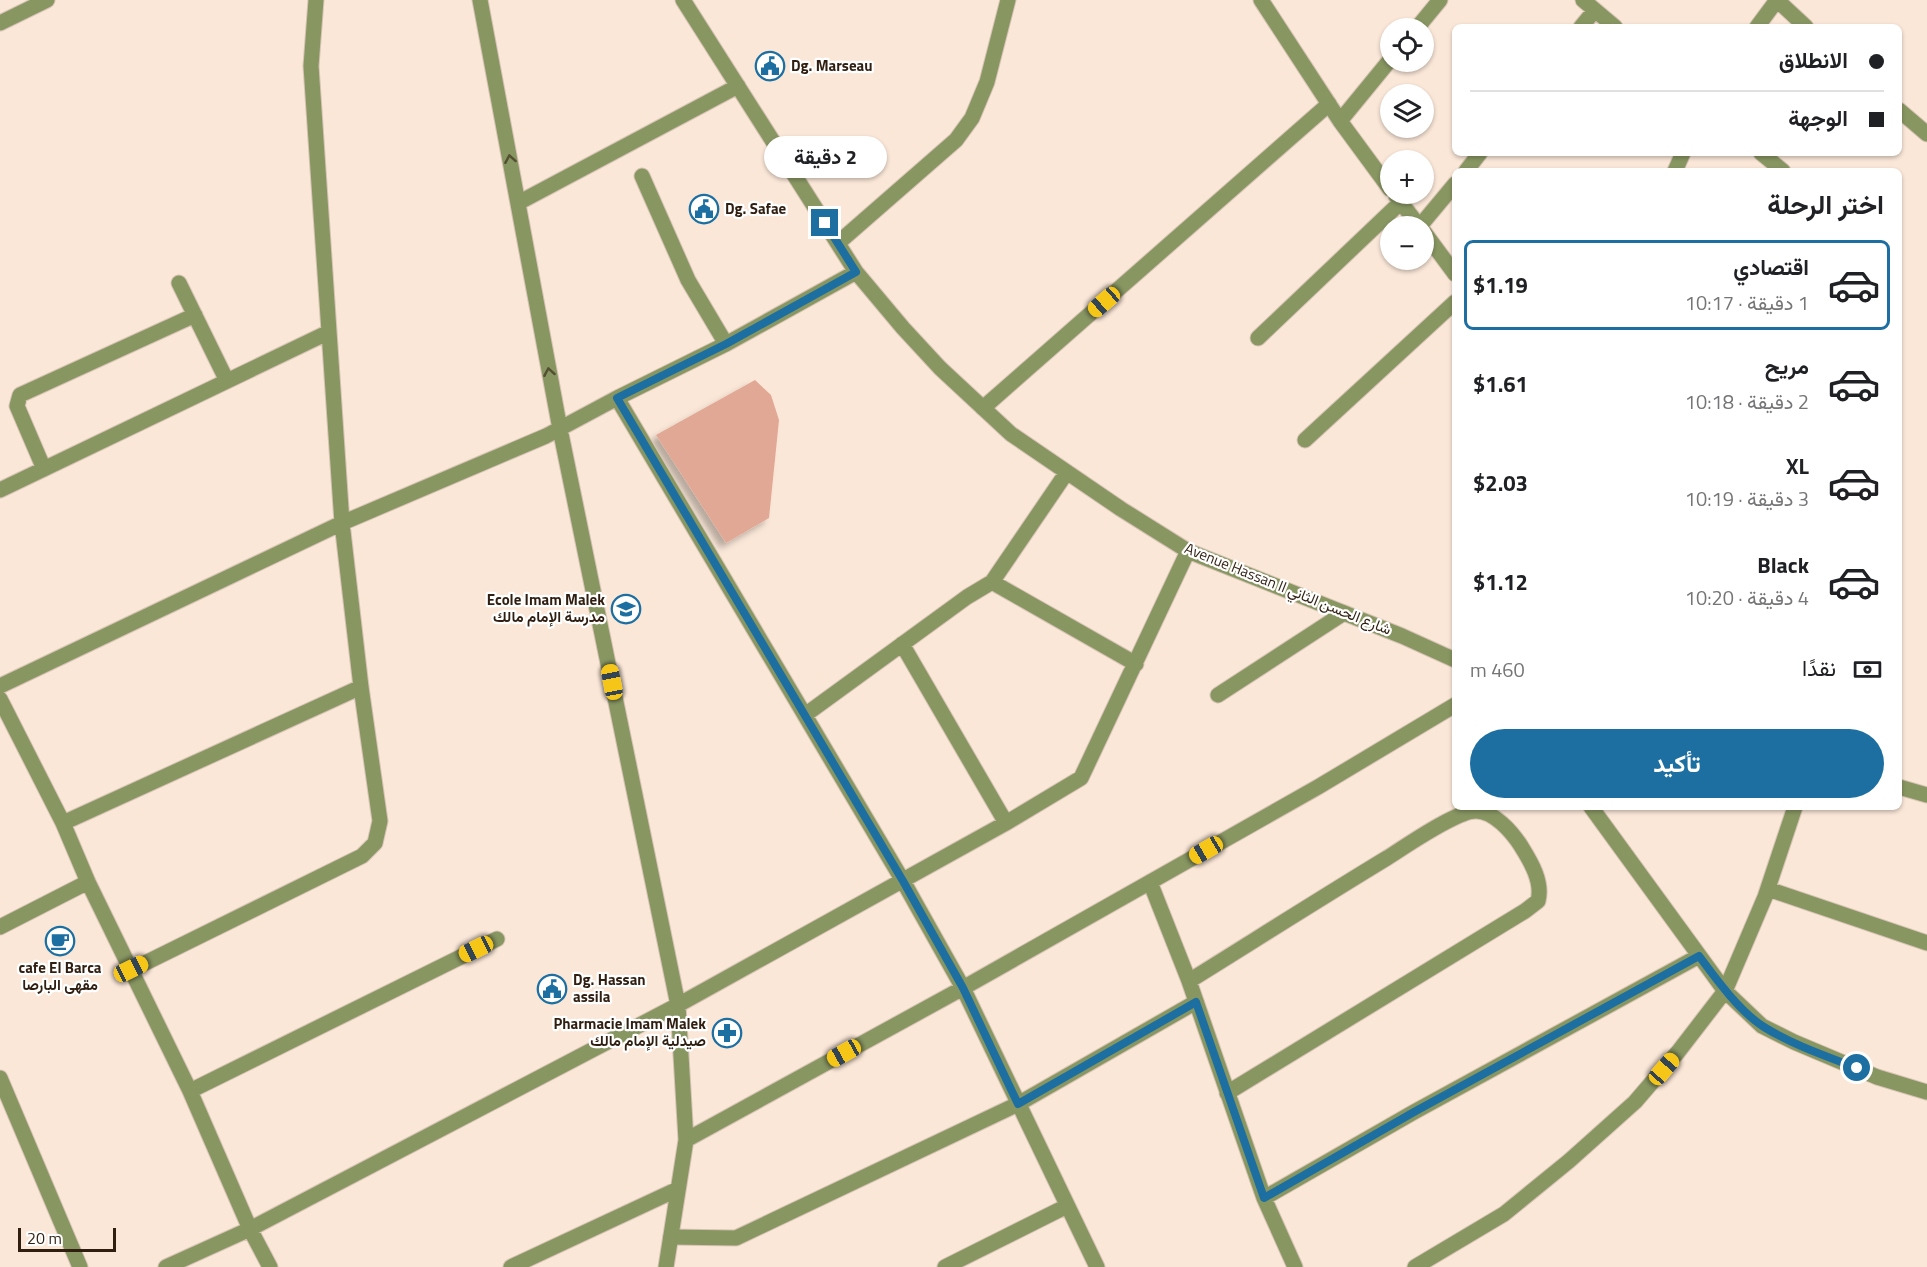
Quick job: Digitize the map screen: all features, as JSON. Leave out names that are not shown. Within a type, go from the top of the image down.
[{"type":"street","points":[[0,23],[47,0]]},
{"type":"street","points":[[131,969],[362,856],[375,843],[380,821],[361,687],[342,523],[311,66],[316,0]]},
{"type":"street","points":[[480,0],[560,429],[678,1005],[686,1140],[666,1267]]},
{"type":"street","name":"Avenue Hassan II شارع الحسن الثاني","points":[[683,0],[856,272],[940,368],[1011,434],[1188,551],[1402,636],[1452,659]]},
{"type":"street","points":[[838,243],[956,140],[972,118],[987,82],[1008,0]]},
{"type":"street","points":[[1261,0],[1340,121],[1380,175]]},
{"type":"street","points":[[1425,18],[1440,0]]},
{"type":"street","points":[[1759,24],[1777,0],[1803,24]]},
{"type":"street","points":[[1582,24],[1589,5],[1611,24]]},
{"type":"street","points":[[1340,121],[1380,72]]},
{"type":"street","points":[[518,203],[738,86]]},
{"type":"street","points":[[983,408],[1329,104]]},
{"type":"street","points":[[1902,113],[1927,134]]},
{"type":"street","points":[[1468,168],[1478,156]]},
{"type":"street","points":[[1765,156],[1779,168]]},
{"type":"street","points":[[642,176],[688,280],[726,344]]},
{"type":"street","points":[[1428,216],[1452,188]]},
{"type":"street","points":[[1258,338],[1391,204]]},
{"type":"street","points":[[1402,204],[1412,216]]},
{"type":"street","points":[[1434,246],[1452,270]]},
{"type":"street","points":[[0,686],[342,523],[560,429],[726,344],[856,272]]},
{"type":"street","points":[[179,283],[227,381]]},
{"type":"street","points":[[1305,440],[1452,305]]},
{"type":"street","points":[[44,469],[17,406],[20,395],[195,315]]},
{"type":"street","points":[[0,490],[329,332]]},
{"type":"street","points":[[617,398],[903,881],[963,988],[1097,1267]]},
{"type":"street","points":[[805,715],[967,597],[992,582],[1067,472]]},
{"type":"street","points":[[166,1267],[250,1229],[678,1005],[1006,823],[1081,778],[1188,551]]},
{"type":"street","points":[[992,582],[1136,664]]},
{"type":"street","points":[[1218,695],[1344,613]]},
{"type":"street","points":[[902,644],[1006,823]]},
{"type":"street","points":[[63,823],[361,687]]},
{"type":"street","points":[[0,699],[63,823],[88,882],[190,1091],[250,1229],[270,1267]]},
{"type":"street","points":[[686,1140],[963,988],[1318,787],[1452,707]]},
{"type":"street","points":[[1902,788],[1927,795]]},
{"type":"street","points":[[1593,810],[1725,991],[1762,1026],[1877,1077],[1927,1092]]},
{"type":"street","points":[[1415,1267],[1504,1214],[1569,1161],[1635,1102],[1678,1052],[1725,991],[1768,889],[1794,810]]},
{"type":"street","points":[[1189,981],[1416,840],[1456,817],[1473,811],[1484,812],[1510,831],[1521,846],[1537,878],[1540,891],[1538,901],[1525,911],[1227,1093]]},
{"type":"street","points":[[0,927],[88,882]]},
{"type":"street","points":[[1150,882],[1189,981],[1264,1198],[1295,1267]]},
{"type":"street","points":[[1768,889],[1927,943]]},
{"type":"street","points":[[190,1091],[497,939]]},
{"type":"street","points":[[1264,1198],[1414,1112],[1699,956]]},
{"type":"street","points":[[671,1237],[736,1238],[1018,1104],[1196,1002]]},
{"type":"street","points":[[1,1084],[80,1267]]},
{"type":"street","points":[[511,1267],[678,1189]]},
{"type":"street","points":[[945,1267],[1067,1206]]},
{"type":"building","points":[[755,380],[771,395],[779,420],[769,518],[726,543],[656,435]]},
{"type":"place","name":"Dg. Marseau","points":[[770,66]]},
{"type":"place","name":"Dg. Safae","points":[[704,209]]},
{"type":"place","name":"Ecole Imam Malek مدرسة الإمام مالك","points":[[626,609]]},
{"type":"place","name":"cafe El Barca مقهى البارصا","points":[[60,941]]},
{"type":"place","name":"Dg. Hassan assila","points":[[552,989]]},
{"type":"place","name":"Pharmacie Imam Malek صيدلية الإمام مالك","points":[[727,1033]]},
{"type":"route","points":[[825,223],[856,272],[726,344],[617,398],[903,881],[963,988],[1018,1104],[1196,1002],[1264,1198],[1414,1112],[1699,956],[1725,991],[1762,1026],[1857,1068]]}]
